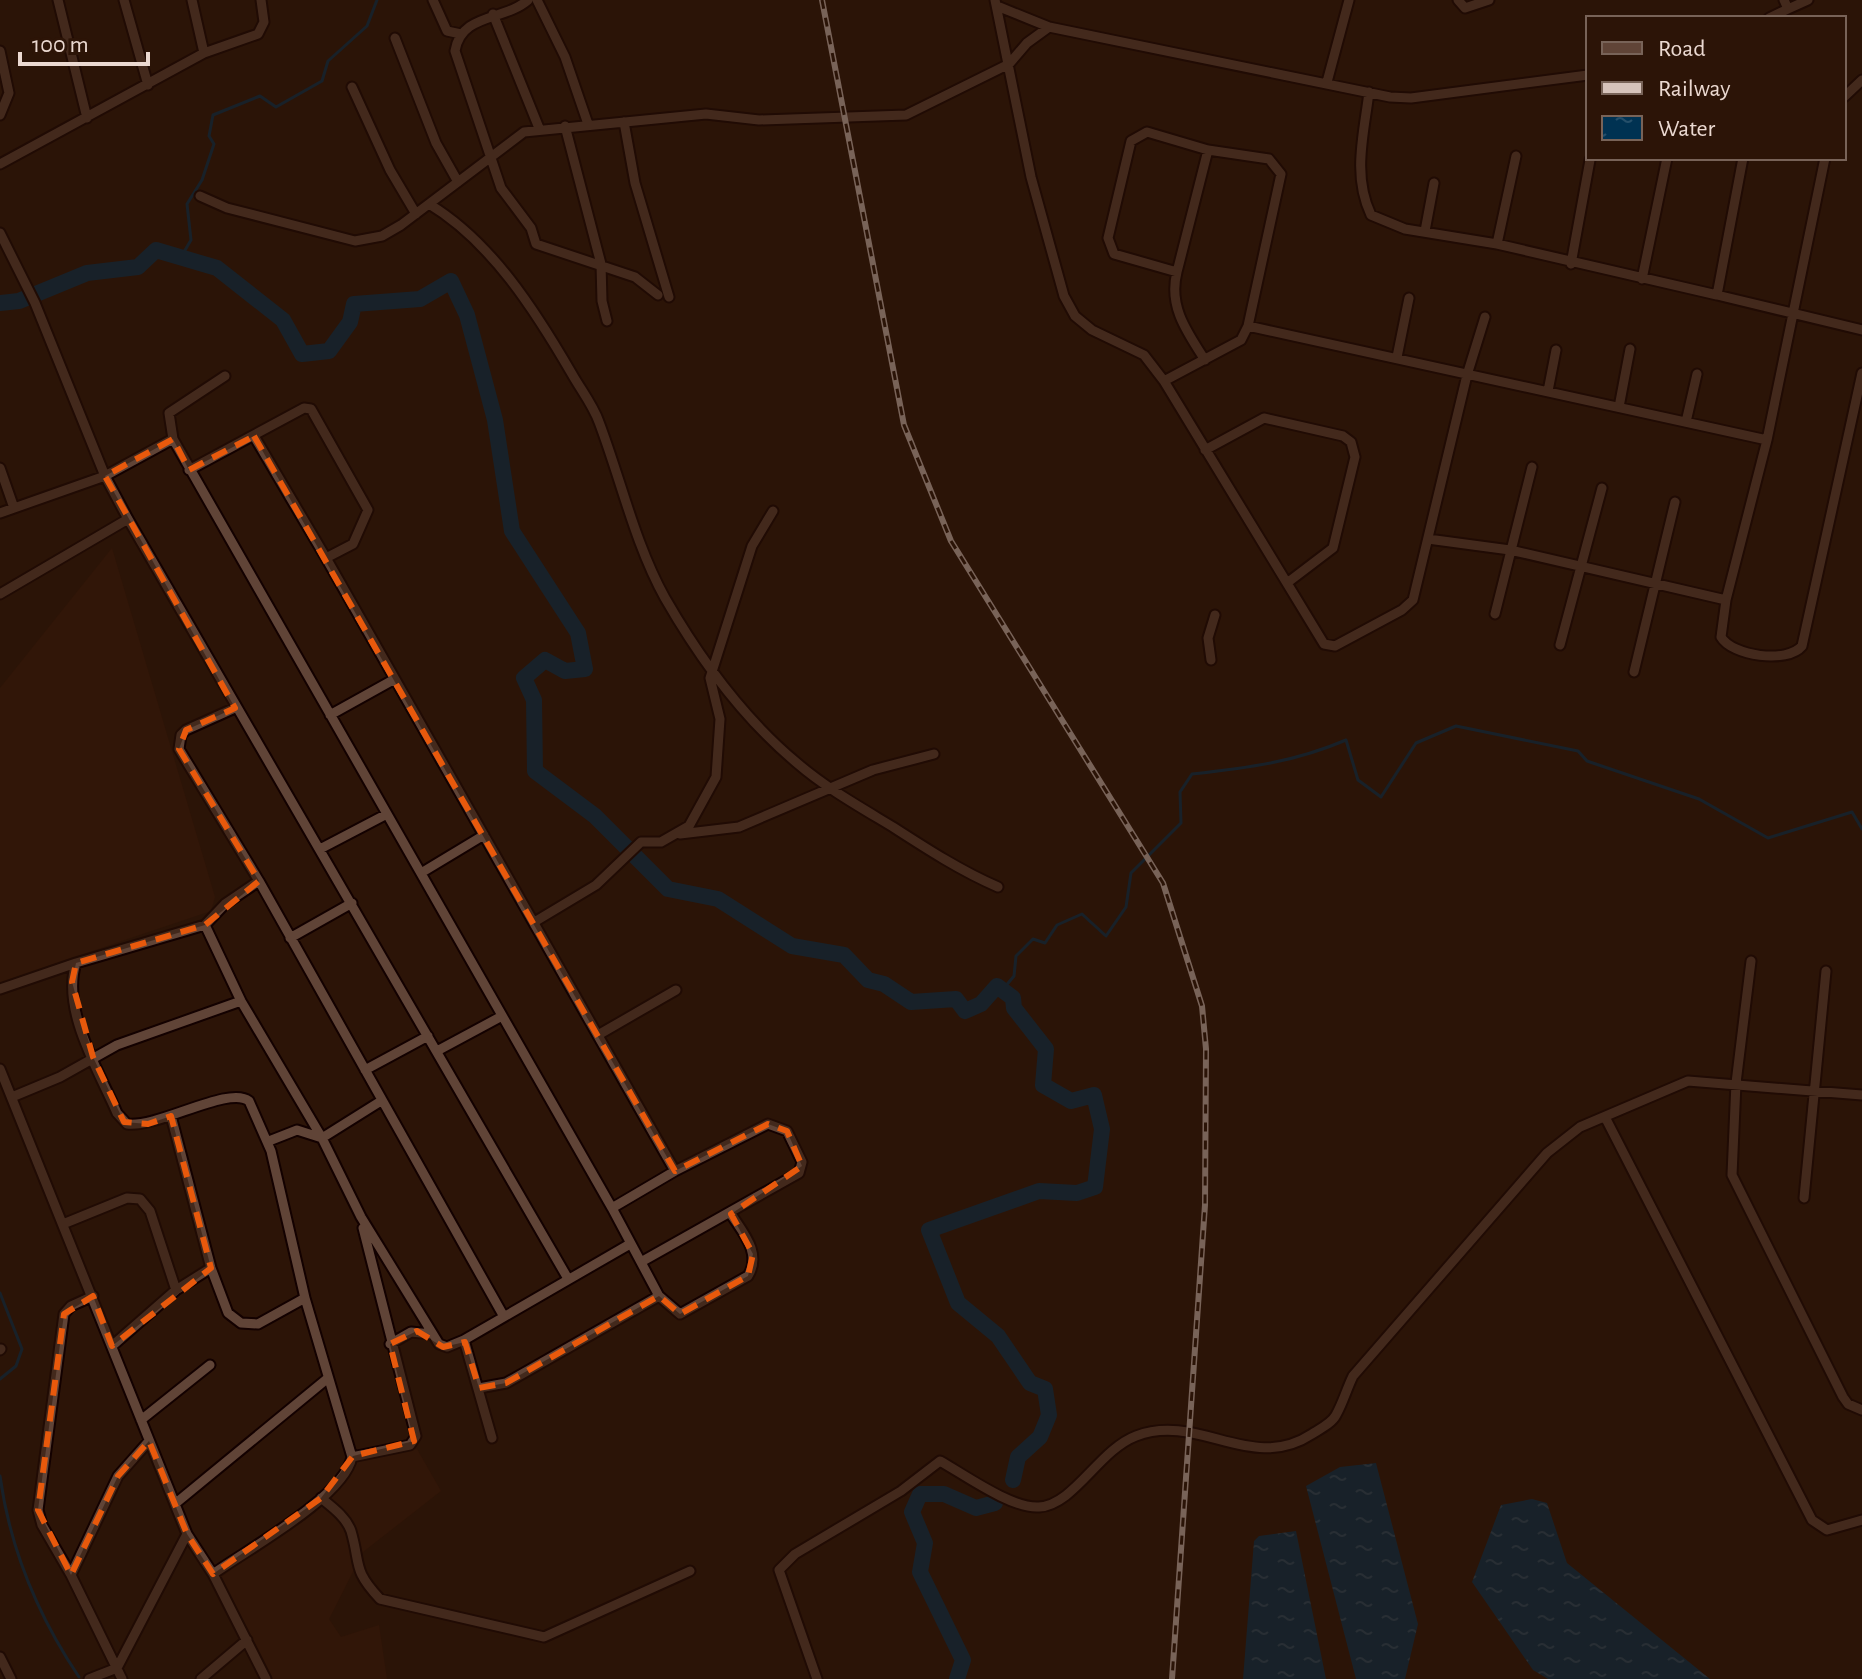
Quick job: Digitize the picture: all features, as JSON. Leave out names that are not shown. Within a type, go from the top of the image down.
[{"type":"street","points":[[58,0],[87,118]]},
{"type":"street","points":[[124,0],[148,85]]},
{"type":"street","points":[[192,0],[204,53]]},
{"type":"street","points":[[0,164],[204,53],[258,34],[264,22],[261,0]]},
{"type":"street","points":[[433,0],[455,51],[501,188],[531,228],[536,244],[635,277],[664,296],[635,183],[624,122]]},
{"type":"street","points":[[1458,0],[1465,8],[1489,0]]},
{"type":"street","points":[[1786,5],[1808,0]]},
{"type":"street","points":[[455,51],[461,34],[493,14],[532,1],[565,57],[588,124]]},
{"type":"street","points":[[1327,82],[1345,1]]},
{"type":"street","points":[[996,2],[1049,27],[1411,98],[1586,75]]},
{"type":"street","points":[[996,2],[1031,177],[1064,296],[1075,316],[1092,330],[1144,355],[1164,381],[1324,644],[1335,646],[1402,610],[1413,600],[1467,375],[1485,317]]},
{"type":"street","points":[[493,14],[539,128]]},
{"type":"street","points":[[200,196],[227,208],[355,241],[382,236],[524,132],[539,128],[706,114],[759,120],[906,115],[1009,64],[1027,43],[1049,27]]},
{"type":"street","points":[[447,31],[461,34]]},
{"type":"street","points":[[395,38],[436,143],[458,182]]},
{"type":"street","points":[[0,51],[9,93],[0,115]]},
{"type":"street","points":[[1846,95],[1862,80]]},
{"type":"street","points":[[352,87],[390,170],[416,214]]},
{"type":"street","points":[[1369,92],[1359,175],[1361,194],[1371,215],[1405,229],[1497,244],[1571,264],[1862,330]]},
{"type":"street","points":[[565,126],[601,264],[602,301],[607,321]]},
{"type":"street","points":[[1164,381],[1241,340],[1248,326],[1281,174],[1269,159],[1208,150],[1147,132],[1131,141],[1108,238],[1109,248],[1114,254],[1177,272]]},
{"type":"street","points":[[1205,360],[1177,310],[1172,289],[1208,150]]},
{"type":"street","points":[[1497,244],[1516,156]]},
{"type":"street","points":[[1571,264],[1590,160]]},
{"type":"street","points":[[1642,279],[1667,160]]},
{"type":"street","points":[[1717,295],[1743,160]]},
{"type":"street","points":[[1825,160],[1767,440],[1726,600],[1721,637],[1731,648],[1782,658],[1795,655],[1802,646],[1862,373]]},
{"type":"street","points":[[1425,231],[1434,183]]},
{"type":"street","points":[[429,204],[454,219],[475,238],[533,311],[563,360],[598,418],[647,559],[665,597],[712,672],[769,737],[831,789],[965,873],[998,887]]},
{"type":"street","points":[[0,233],[35,303],[105,476],[128,519],[567,1277]]},
{"type":"street","points":[[1397,357],[1409,298]]},
{"type":"street","points":[[1248,326],[1767,440]]},
{"type":"street","points":[[1619,407],[1630,349]]},
{"type":"street","points":[[1548,391],[1556,350]]},
{"type":"street","points":[[1686,422],[1697,374]]},
{"type":"street","points":[[225,376],[169,413],[173,439],[612,1208],[659,1296],[680,1314],[748,1276],[755,1261],[731,1214]]},
{"type":"street","points":[[189,470],[304,408],[312,411],[368,510],[352,545],[326,558]]},
{"type":"street","points":[[1205,450],[1264,418],[1343,436],[1351,442],[1355,457],[1333,548],[1287,583]]},
{"type":"street","points":[[254,436],[393,680],[536,921],[675,1171]]},
{"type":"street","points":[[0,513],[105,476],[173,439]]},
{"type":"street","points":[[1495,614],[1532,467]]},
{"type":"street","points":[[0,468],[14,508]]},
{"type":"street","points":[[1560,645],[1602,488]]},
{"type":"street","points":[[1634,672],[1675,502]]},
{"type":"street","points":[[677,836],[694,821],[697,808],[716,777],[720,719],[709,687],[712,672],[752,546],[773,511]]},
{"type":"street","points":[[0,594],[128,519]]},
{"type":"street","points":[[1428,539],[1510,550],[1726,600]]},
{"type":"street","points":[[1211,660],[1208,638],[1215,615]]},
{"type":"street","points":[[330,715],[393,680]]},
{"type":"street","points":[[235,708],[186,730],[181,735],[179,749],[259,881],[503,1315]]},
{"type":"street","points":[[536,921],[596,885],[641,842],[661,842],[687,831],[739,827],[873,770],[934,754]]},
{"type":"street","points":[[320,849],[385,815]]},
{"type":"street","points":[[421,873],[484,835]]},
{"type":"street","points":[[0,989],[205,925],[225,904],[259,881]]},
{"type":"street","points":[[290,938],[352,903]]},
{"type":"street","points":[[205,925],[241,1001],[322,1138],[361,1217],[431,1334],[443,1347],[464,1340],[567,1277],[630,1244]]},
{"type":"street","points":[[1751,961],[1736,1083],[1731,1160],[1737,1189],[1843,1397],[1856,1409],[1862,1410]]},
{"type":"street","points":[[76,963],[72,982],[76,1004],[93,1057],[124,1122],[148,1124],[241,1096],[249,1101],[269,1141],[305,1298],[352,1457],[348,1471],[321,1498],[213,1574]]},
{"type":"street","points":[[1804,1198],[1811,1090],[1826,971]]},
{"type":"street","points":[[598,1035],[676,990]]},
{"type":"street","points":[[12,1097],[60,1077],[117,1045],[241,1001]]},
{"type":"street","points":[[437,1051],[502,1016]]},
{"type":"street","points":[[365,1070],[428,1036]]},
{"type":"street","points":[[0,1069],[187,1534],[213,1574],[266,1679]]},
{"type":"street","points":[[817,1679],[779,1570],[795,1554],[901,1491],[940,1461],[1007,1498],[1042,1507],[1065,1498],[1106,1454],[1137,1435],[1188,1429],[1220,1442],[1278,1449],[1303,1440],[1335,1418],[1353,1376],[1547,1153],[1580,1127],[1688,1081],[1862,1095]]},
{"type":"street","points":[[269,1141],[297,1130],[322,1138],[381,1101]]},
{"type":"street","points":[[171,1116],[223,1306],[241,1323],[267,1321],[305,1298]]},
{"type":"street","points":[[1605,1117],[1812,1520],[1827,1530],[1862,1520]]},
{"type":"street","points":[[612,1208],[675,1171],[768,1124],[782,1126],[802,1162],[801,1170],[731,1214],[641,1262]]},
{"type":"street","points":[[63,1224],[127,1198],[140,1199],[150,1211],[176,1290]]},
{"type":"street","points":[[352,1457],[410,1445],[416,1436],[390,1344],[361,1217]]},
{"type":"street","points":[[112,1346],[176,1290],[211,1268]]},
{"type":"street","points":[[93,1296],[71,1306],[64,1314],[38,1497],[42,1525],[71,1575],[122,1679]]},
{"type":"street","points":[[479,1388],[506,1383],[659,1296]]},
{"type":"street","points":[[390,1344],[411,1332],[431,1334]]},
{"type":"street","points":[[464,1340],[492,1438]]},
{"type":"street","points":[[141,1420],[210,1365]]},
{"type":"street","points":[[176,1503],[328,1378]]},
{"type":"street","points":[[71,1575],[118,1476],[149,1441]]},
{"type":"street","points":[[321,1498],[339,1512],[350,1529],[362,1579],[380,1599],[544,1637],[690,1571]]},
{"type":"street","points":[[89,1679],[117,1668],[187,1534]]},
{"type":"street","points":[[201,1679],[247,1640]]},
{"type":"street","points":[[0,1657],[11,1679]]},
{"type":"highlighted area","points":[[254,436],[675,1171],[768,1124],[787,1131],[802,1166],[731,1214],[753,1254],[748,1276],[680,1314],[659,1296],[506,1383],[479,1388],[465,1342],[443,1347],[417,1331],[390,1344],[414,1441],[353,1456],[321,1498],[213,1574],[187,1534],[149,1441],[118,1476],[71,1575],[38,1510],[64,1314],[93,1296],[112,1346],[211,1268],[171,1116],[148,1124],[124,1122],[93,1057],[72,982],[76,963],[205,925],[259,881],[179,749],[186,730],[235,708],[105,476],[173,439],[189,470]]},
{"type":"shaded area","points":[[112,548],[215,897],[211,911],[0,982],[0,688]]},
{"type":"shaded area","points":[[417,1449],[441,1491],[363,1552],[329,1619],[341,1637],[379,1625],[387,1679],[267,1679],[216,1581],[319,1504],[355,1462]]},
{"type":"water","points":[[1376,1463],[1418,1624],[1405,1679],[1356,1679],[1306,1486],[1340,1467]]},
{"type":"water","points":[[1532,1499],[1547,1503],[1567,1563],[1710,1679],[1548,1679],[1533,1670],[1472,1582],[1501,1505]]},
{"type":"water","points":[[1296,1531],[1326,1679],[1243,1679],[1254,1541],[1259,1536]]},
{"type":"waterway","points":[[181,257],[191,240],[187,204],[202,180],[214,144],[209,136],[213,115],[260,96],[276,107],[322,81],[328,61],[367,26],[377,0]]},
{"type":"waterway","points":[[0,303],[19,301],[87,273],[138,267],[156,250],[217,268],[283,320],[302,354],[329,351],[350,322],[354,304],[420,299],[451,281],[467,315],[495,420],[512,531],[578,633],[585,669],[565,671],[545,660],[524,678],[534,700],[535,771],[595,816],[668,889],[718,899],[792,946],[844,955],[868,980],[884,984],[911,1002],[956,999],[965,1011],[981,1004],[997,986],[1013,998],[1014,1008],[1046,1049],[1043,1085],[1071,1101],[1094,1095],[1102,1129],[1095,1187],[1077,1193],[1039,1191],[929,1230],[958,1303],[998,1336],[1030,1383],[1045,1389],[1049,1415],[1040,1437],[1018,1457],[1013,1480]]},
{"type":"waterway","points":[[1004,988],[1014,976],[1016,956],[1033,939],[1045,943],[1057,925],[1082,914],[1106,936],[1126,907],[1131,873],[1181,823],[1180,792],[1192,774],[1289,759],[1346,740],[1358,780],[1381,797],[1416,743],[1456,726],[1578,751],[1587,761],[1699,799],[1768,838],[1852,812],[1862,829]]},
{"type":"waterway","points":[[0,1293],[22,1349],[16,1366],[0,1379]]},
{"type":"waterway","points":[[0,1476],[11,1530],[28,1581],[51,1630],[79,1677]]},
{"type":"waterway","points":[[957,1679],[963,1660],[920,1572],[925,1543],[912,1512],[920,1494],[944,1494],[976,1508],[995,1503]]},
{"type":"railway","points":[[822,0],[904,425],[951,541],[1163,883],[1202,1006],[1206,1049],[1205,1205],[1172,1679]]}]
